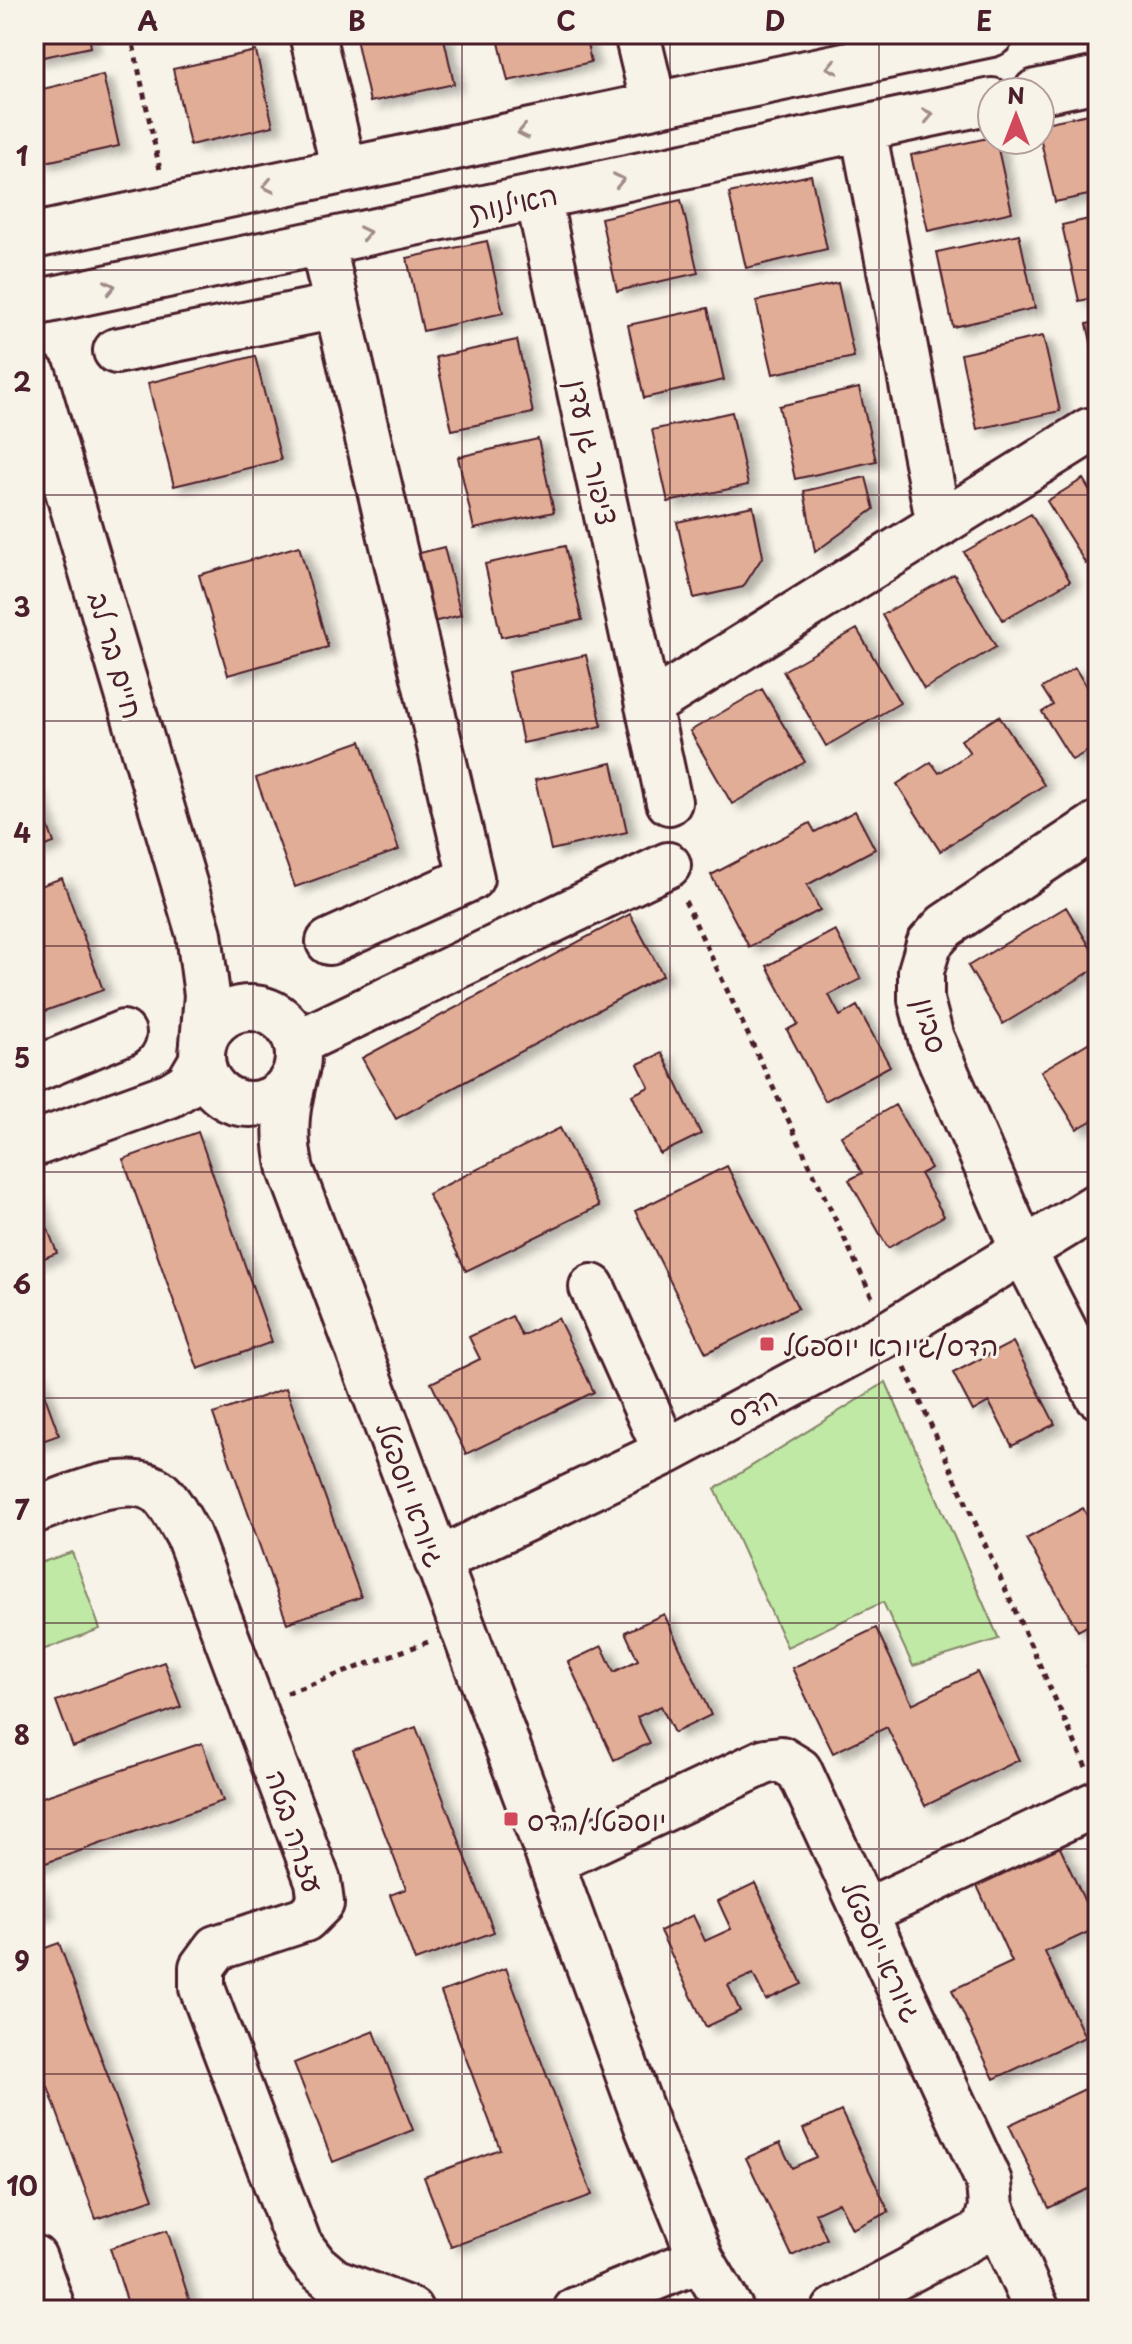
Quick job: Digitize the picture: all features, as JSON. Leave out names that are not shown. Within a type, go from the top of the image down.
[{"type":"street","points":[[312,34],[344,170]]},
{"type":"street","points":[[637,34],[654,105]]},
{"type":"street","points":[[34,236],[974,36]]},
{"type":"street","points":[[1056,88],[1098,79]]},
{"type":"street","name":"האילנות","points":[[34,303],[976,104]]},
{"type":"street","points":[[863,129],[939,525]]},
{"type":"street","name":"ציפור גן עדן","points":[[538,197],[669,802]]},
{"type":"street","points":[[322,242],[471,878],[329,942]]},
{"type":"street","points":[[116,351],[337,306]]},
{"type":"street","name":"חיים בר לב","points":[[34,376],[199,934],[217,1075]]},
{"type":"street","points":[[648,706],[1089,431]]},
{"type":"street","name":"סביון","points":[[1098,824],[945,926],[929,944],[921,971],[921,1000],[931,1038],[1023,1250],[1098,1396]]},
{"type":"street","points":[[34,1144],[170,1095],[188,1084],[200,1068],[217,1075],[256,1103],[282,1091],[291,1080],[297,1055],[668,865]]},
{"type":"street","name":"חיים בר לב","points":[[199,934],[242,992],[263,1009],[278,1016],[289,1028],[297,1055]]},
{"type":"street","points":[[217,1075],[210,1029],[233,1010],[248,1007],[263,1009]]},
{"type":"street","points":[[34,1070],[123,1033]]},
{"type":"street","name":"גיורא יוספטל","points":[[297,1055],[285,1111],[285,1146],[291,1170],[647,2126],[701,2259],[731,2310]]},
{"type":"street","name":"גיורא יוספטל","points":[[217,1075],[291,1170]]},
{"type":"street","name":"הדס","points":[[437,1561],[666,1452],[889,1333],[1098,1205]]},
{"type":"street","points":[[592,1287],[666,1452]]},
{"type":"street","name":"עזרה בטה","points":[[34,1511],[110,1484],[132,1484],[159,1492],[188,1535],[318,1881],[321,1903],[305,1919],[216,1948],[202,1967],[202,1988],[299,2244],[315,2265],[334,2281],[410,2310]]},
{"type":"street","name":"גיורא יוספטל","points":[[551,1862],[766,1761],[781,1759],[799,1770],[989,2182],[991,2207],[1037,2310]]},
{"type":"street","points":[[865,1912],[1098,1803]]},
{"type":"street","points":[[835,2310],[985,2230],[991,2207]]},
{"type":"street","points":[[34,2258],[53,2310]]},
{"type":"street","points":[[576,2310],[701,2259]]},
{"type":"path","points":[[131,34],[168,208]]},
{"type":"path","points":[[252,1706],[462,1629]]},
{"type":"green space","points":[[886,1382],[999,1639],[913,1666],[883,1602],[787,1647],[715,1489]]},
{"type":"green space","points":[[72,1552],[100,1629],[34,1653],[34,1565]]},
{"type":"building","points":[[34,34],[89,34],[91,47],[34,59]]},
{"type":"building","points":[[355,34],[443,34],[454,84],[370,102]]},
{"type":"building","points":[[497,34],[585,34],[591,62],[508,81]]},
{"type":"building","points":[[256,51],[273,126],[190,145],[173,69]]},
{"type":"building","points":[[103,75],[119,146],[41,163],[34,134],[34,91]]},
{"type":"building","points":[[1098,112],[1098,193],[1055,202],[1044,156],[1056,156],[1056,121]]},
{"type":"building","points":[[976,141],[976,156],[1000,156],[1012,212],[928,231],[911,155]]},
{"type":"building","points":[[811,175],[827,249],[746,268],[729,193]]},
{"type":"building","points":[[681,200],[698,273],[617,291],[601,218]]},
{"type":"building","points":[[1098,217],[1098,297],[1079,301],[1062,225]]},
{"type":"building","points":[[1019,234],[1035,308],[953,327],[937,252]]},
{"type":"building","points":[[487,241],[503,313],[423,331],[407,258]]},
{"type":"building","points":[[838,283],[854,357],[773,374],[756,301]]},
{"type":"building","points":[[708,308],[724,380],[644,398],[628,325]]},
{"type":"building","points":[[1098,321],[1098,374],[1087,324]]},
{"type":"building","points":[[1043,336],[1060,411],[977,429],[961,354]]},
{"type":"building","points":[[517,340],[533,413],[452,430],[436,357]]},
{"type":"building","points":[[255,356],[281,460],[174,486],[148,383]]},
{"type":"building","points":[[859,388],[876,461],[795,479],[779,406]]},
{"type":"building","points":[[732,412],[748,485],[668,502],[652,430]]},
{"type":"building","points":[[538,439],[554,512],[474,529],[458,457]]},
{"type":"building","points":[[866,477],[874,509],[815,552],[804,491]]},
{"type":"building","points":[[1083,479],[1098,504],[1098,557],[1086,564],[1047,501]]},
{"type":"building","points":[[753,506],[763,556],[743,587],[694,598],[677,522]]},
{"type":"building","points":[[1031,514],[1070,581],[1003,620],[964,552]]},
{"type":"building","points":[[299,546],[328,647],[228,675],[199,575]]},
{"type":"building","points":[[565,546],[582,620],[501,637],[485,564]]},
{"type":"building","points":[[444,547],[461,615],[433,622],[416,554]]},
{"type":"building","points":[[954,574],[996,647],[924,689],[882,615]]},
{"type":"building","points":[[857,629],[900,703],[826,746],[783,671]]},
{"type":"building","points":[[586,655],[602,726],[523,743],[508,672]]},
{"type":"building","points":[[1075,668],[1086,686],[1098,678],[1098,745],[1072,760],[1042,712],[1053,705],[1042,688]]},
{"type":"building","points":[[762,689],[805,762],[732,804],[690,731]]},
{"type":"building","points":[[999,716],[1044,785],[940,851],[897,784],[931,762],[939,773],[970,753],[961,740]]},
{"type":"building","points":[[361,741],[399,850],[295,887],[256,778]]},
{"type":"building","points":[[612,763],[627,832],[551,850],[535,780]]},
{"type":"building","points":[[34,786],[54,843],[34,850]]},
{"type":"building","points":[[855,811],[875,849],[807,885],[820,910],[749,947],[711,875],[810,823],[815,832]]},
{"type":"building","points":[[62,878],[103,990],[34,1015],[34,888]]},
{"type":"building","points":[[1066,907],[1098,960],[1098,967],[1003,1024],[968,966]]},
{"type":"building","points":[[630,914],[663,975],[396,1119],[362,1058]]},
{"type":"building","points":[[835,930],[861,979],[829,995],[840,1016],[857,1006],[890,1066],[825,1101],[787,1030],[798,1024],[767,966]]},
{"type":"building","points":[[1098,1037],[1098,1117],[1077,1129],[1041,1071]]},
{"type":"building","points":[[662,1053],[701,1134],[660,1154],[632,1095],[649,1087],[638,1064]]},
{"type":"building","points":[[895,1105],[931,1168],[920,1174],[944,1216],[888,1248],[849,1180],[862,1173],[841,1136]]},
{"type":"building","points":[[560,1128],[599,1206],[466,1271],[428,1194]]},
{"type":"building","points":[[198,1132],[272,1342],[198,1369],[123,1159]]},
{"type":"building","points":[[727,1166],[798,1308],[706,1353],[635,1211]]},
{"type":"building","points":[[34,1193],[57,1253],[34,1262]]},
{"type":"building","points":[[512,1316],[522,1336],[558,1318],[594,1392],[466,1454],[431,1383],[480,1359],[469,1337]]},
{"type":"building","points":[[1013,1342],[1055,1424],[1012,1446],[989,1402],[973,1411],[953,1373]]},
{"type":"building","points":[[34,1366],[59,1435],[34,1444]]},
{"type":"building","points":[[286,1388],[361,1597],[287,1623],[213,1414]]},
{"type":"building","points":[[1083,1508],[1098,1536],[1098,1551],[1092,1554],[1098,1564],[1098,1620],[1078,1631],[1026,1539]]},
{"type":"building","points":[[664,1614],[711,1715],[674,1733],[661,1706],[637,1717],[650,1743],[614,1760],[568,1662],[602,1646],[614,1672],[638,1660],[625,1632]]},
{"type":"building","points":[[876,1628],[912,1704],[977,1672],[1019,1760],[925,1806],[887,1727],[833,1753],[792,1668]]},
{"type":"building","points":[[164,1662],[181,1707],[73,1747],[56,1701]]},
{"type":"building","points":[[1098,1662],[1098,1690],[1087,1666]]},
{"type":"building","points":[[416,1727],[494,1932],[415,1961],[390,1895],[406,1889],[353,1750]]},
{"type":"building","points":[[202,1743],[223,1801],[34,1867],[34,1800]]},
{"type":"building","points":[[1057,1841],[1097,1928],[1045,1952],[1085,2037],[994,2079],[952,1990],[1012,1962],[974,1879]]},
{"type":"building","points":[[34,1881],[45,1913],[34,1917]]},
{"type":"building","points":[[755,1883],[802,1984],[766,2000],[753,1974],[728,1985],[740,2011],[706,2027],[660,1931],[693,1915],[705,1941],[731,1929],[718,1901]]},
{"type":"building","points":[[59,1943],[153,2199],[96,2219],[34,2049],[34,1952]]},
{"type":"building","points":[[506,1968],[592,2195],[451,2247],[424,2177],[500,2149],[441,1992]]},
{"type":"building","points":[[374,2031],[413,2130],[333,2162],[294,2063]]},
{"type":"building","points":[[1091,2086],[1098,2101],[1098,2184],[1049,2208],[1009,2125]]},
{"type":"building","points":[[841,2111],[889,2212],[852,2229],[839,2202],[815,2213],[827,2239],[792,2256],[746,2158],[780,2143],[792,2168],[816,2157],[803,2129]]},
{"type":"building","points":[[167,2230],[191,2305],[205,2310],[130,2310],[110,2248]]},
{"type":"place","name":"הדס/גיורא יוספטל","points":[[767,1344]]},
{"type":"place","name":"יוספטל/הדס","points":[[511,1819]]}]
